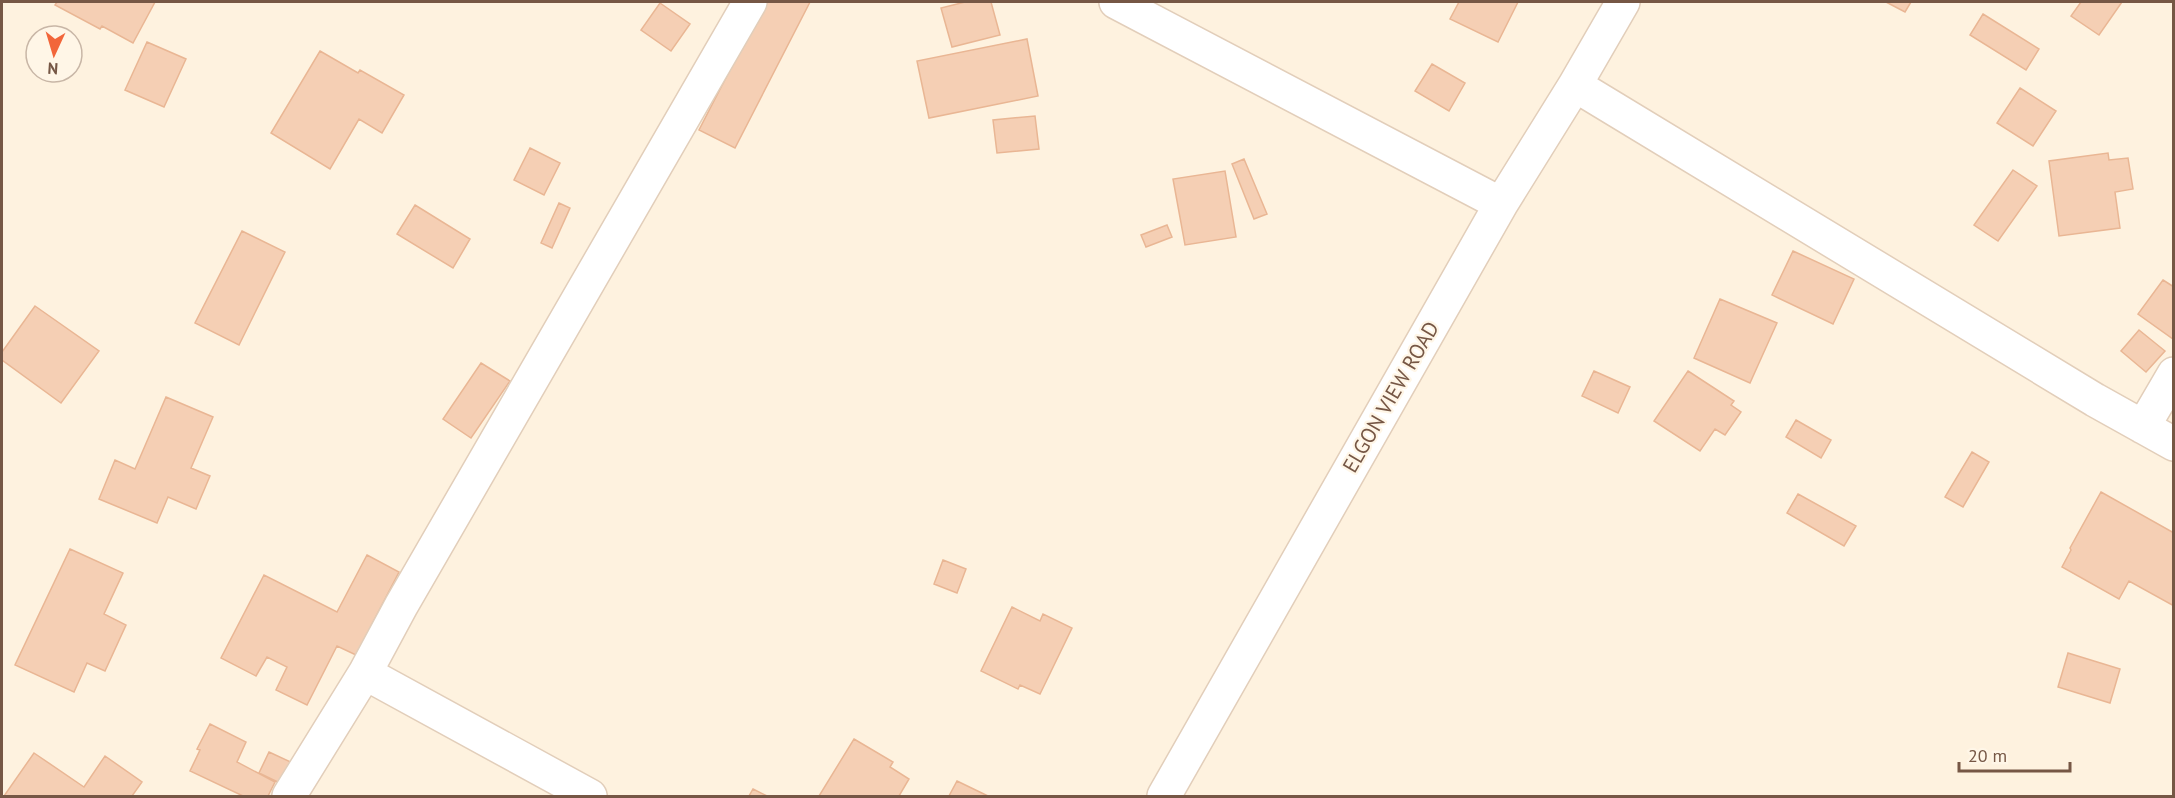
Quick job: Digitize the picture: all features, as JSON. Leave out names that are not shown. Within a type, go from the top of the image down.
[{"type":"street","points":[[289,796],[365,673],[407,596],[750,2]]},
{"type":"street","points":[[1116,2],[1501,204]]},
{"type":"street","name":"ELGON VIEW ROAD","points":[[1164,796],[1501,204],[1575,85],[1623,2]]},
{"type":"street","points":[[1575,85],[2096,400],[2174,444]]},
{"type":"street","points":[[2143,427],[2174,374]]},
{"type":"street","points":[[365,673],[590,796]]},
{"type":"building","points":[[57,2],[155,2],[133,43],[102,26],[100,29],[55,5]]},
{"type":"building","points":[[765,2],[810,2],[735,148],[699,130]]},
{"type":"building","points":[[965,2],[991,2],[1000,35],[952,47],[941,8]]},
{"type":"building","points":[[1459,2],[1518,2],[1498,42],[1450,19]]},
{"type":"building","points":[[1886,2],[1911,2],[1905,12]]},
{"type":"building","points":[[2081,2],[2122,2],[2099,35],[2071,16]]},
{"type":"building","points":[[660,3],[690,24],[671,51],[641,30]]},
{"type":"building","points":[[1983,14],[2039,49],[2026,70],[1970,35]]},
{"type":"building","points":[[1027,39],[1038,96],[929,118],[917,61]]},
{"type":"building","points":[[147,42],[186,59],[164,107],[125,90]]},
{"type":"building","points":[[320,51],[358,73],[360,70],[404,95],[382,133],[359,119],[330,169],[271,133]]},
{"type":"building","points":[[1432,64],[1465,83],[1449,111],[1415,91]]},
{"type":"building","points":[[2020,88],[2056,111],[2033,146],[1997,123]]},
{"type":"building","points":[[1035,116],[1039,149],[997,153],[993,120]]},
{"type":"building","points":[[530,148],[560,163],[544,195],[514,180]]},
{"type":"building","points":[[2108,153],[2109,160],[2128,158],[2133,189],[2115,192],[2120,228],[2059,236],[2049,161]]},
{"type":"building","points":[[1244,159],[1267,214],[1254,219],[1232,164]]},
{"type":"building","points":[[2013,170],[2037,186],[1998,241],[1974,225]]},
{"type":"building","points":[[1225,171],[1236,237],[1185,245],[1173,179]]},
{"type":"building","points":[[559,203],[570,208],[552,248],[541,243]]},
{"type":"building","points":[[415,205],[470,239],[453,268],[397,234]]},
{"type":"building","points":[[1167,225],[1172,237],[1146,247],[1141,235]]},
{"type":"building","points":[[242,231],[285,252],[239,345],[195,323]]},
{"type":"building","points":[[1793,251],[1854,279],[1833,324],[1772,295]]},
{"type":"building","points":[[2163,280],[2174,287],[2173,339],[2138,314]]},
{"type":"building","points":[[1720,299],[1777,323],[1750,383],[1694,358]]},
{"type":"building","points":[[35,306],[99,351],[61,403],[2,360],[2,352]]},
{"type":"building","points":[[2139,330],[2165,351],[2146,372],[2121,351]]},
{"type":"building","points":[[481,363],[510,381],[471,438],[443,419]]},
{"type":"building","points":[[1594,371],[1630,387],[1618,413],[1582,396]]},
{"type":"building","points":[[1688,371],[1734,401],[1731,405],[1741,412],[1725,435],[1715,429],[1700,451],[1654,421]]},
{"type":"building","points":[[166,397],[213,417],[191,468],[210,476],[196,509],[168,497],[157,523],[99,499],[115,460],[135,469]]},
{"type":"building","points":[[1796,420],[1831,440],[1821,458],[1786,437]]},
{"type":"building","points":[[1972,452],[1989,462],[1963,507],[1945,497]]},
{"type":"building","points":[[2101,492],[2174,533],[2174,606],[2129,581],[2119,599],[2062,567]]},
{"type":"building","points":[[1798,494],[1856,526],[1844,546],[1787,513]]},
{"type":"building","points":[[70,549],[123,573],[104,614],[126,625],[105,671],[87,663],[74,692],[15,665]]},
{"type":"building","points":[[367,555],[399,572],[356,655],[337,646],[307,705],[276,690],[287,667],[267,657],[256,676],[221,658],[264,575],[337,612]]},
{"type":"building","points":[[943,560],[966,569],[957,593],[934,584]]},
{"type":"building","points":[[1012,607],[1040,621],[1043,614],[1072,628],[1040,694],[1020,685],[1018,689],[981,671]]},
{"type":"building","points":[[2068,653],[2120,669],[2110,703],[2058,687]]},
{"type":"building","points":[[210,724],[246,742],[237,762],[275,782],[268,796],[243,796],[190,771],[200,750],[197,749]]},
{"type":"building","points":[[854,739],[893,762],[890,767],[909,779],[899,796],[819,796]]},
{"type":"building","points":[[269,752],[295,764],[284,785],[259,773]]},
{"type":"building","points":[[34,753],[84,787],[105,756],[142,782],[132,796],[4,796]]},
{"type":"building","points":[[957,781],[988,796],[949,796]]},
{"type":"building","points":[[753,789],[767,796],[749,796]]}]
